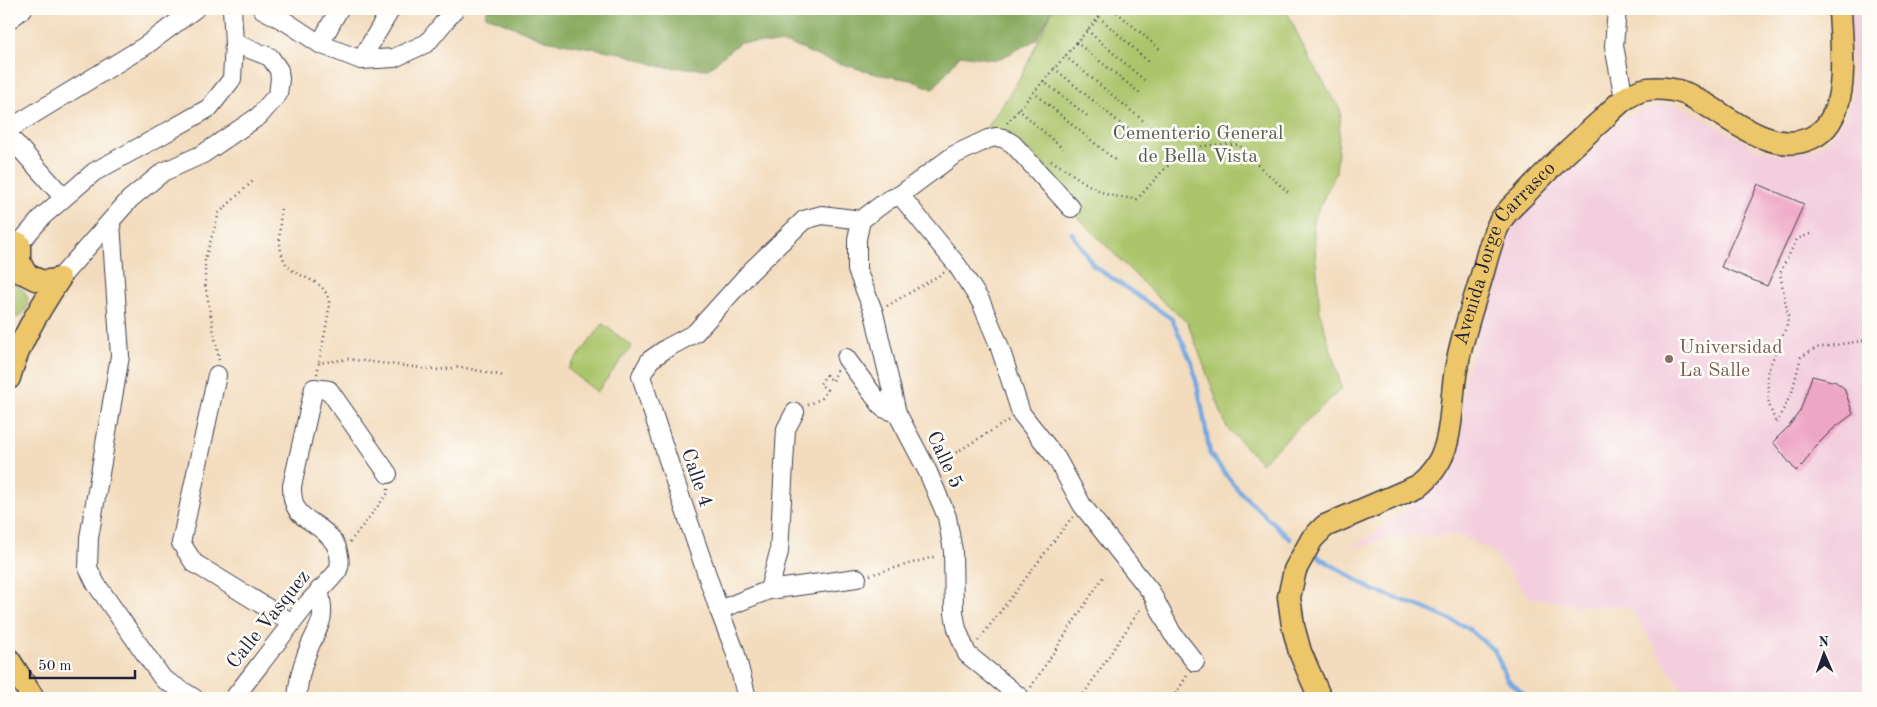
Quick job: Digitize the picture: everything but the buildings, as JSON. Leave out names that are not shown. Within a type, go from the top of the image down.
[{"type":"main road","name":"Avenida Jorge Carrasco","points":[[1320,698],[1300,652],[1290,610],[1291,581],[1312,539],[1326,526],[1418,486],[1428,478],[1440,461],[1452,419],[1455,378],[1463,338],[1488,252],[1500,222],[1538,180],[1624,98],[1646,89],[1667,89],[1685,93],[1770,141],[1785,143],[1806,140],[1816,136],[1831,120],[1838,104],[1841,83],[1840,9]]},
{"type":"main road","points":[[9,331],[22,329],[37,314],[42,296],[39,287],[22,274],[14,250]]},
{"type":"main road","points":[[22,274],[48,282],[59,279]]},
{"type":"main road","points":[[10,360],[59,279]]},
{"type":"main road","points":[[9,660],[34,698]]},
{"type":"street","points":[[9,20],[23,9]]},
{"type":"street","points":[[9,129],[145,46],[195,9]]},
{"type":"street","points":[[14,250],[43,216],[94,172],[209,108],[232,78],[234,43],[232,9]]},
{"type":"street","points":[[262,9],[320,44],[361,60],[394,58],[427,43],[456,9]]},
{"type":"street","points":[[320,44],[339,9]]},
{"type":"street","points":[[361,60],[391,9]]},
{"type":"street","points":[[1617,9],[1614,46],[1624,98]]},
{"type":"street","points":[[59,279],[111,223],[130,199],[162,172],[203,154],[259,116],[278,94],[279,70],[270,57],[234,43]]},
{"type":"street","points":[[9,136],[63,197]]},
{"type":"street","points":[[861,220],[888,200],[900,195],[954,155],[996,137],[1003,138],[1013,144],[1071,208]]},
{"type":"street","points":[[900,195],[957,265],[981,302],[999,345],[1021,414],[1058,459],[1082,505],[1151,592],[1172,633],[1195,662]]},
{"type":"street","name":"Calle 4","points":[[747,698],[735,651],[719,610],[641,376],[650,360],[667,348],[695,333],[750,272],[804,220],[822,215],[861,220]]},
{"type":"street","name":"Calle 5","points":[[861,220],[857,239],[857,270],[874,313],[897,413],[927,470],[947,517],[953,551],[954,613],[957,629],[967,654],[1025,694]]},
{"type":"street","points":[[111,223],[120,356],[89,538],[88,568],[96,584],[163,679],[194,698]]},
{"type":"street","points":[[846,358],[883,408],[897,413]]},
{"type":"street","points":[[216,376],[181,544],[194,563],[292,623]]},
{"type":"street","points":[[314,388],[329,390],[388,474]]},
{"type":"street","name":"Calle Vasquez","points":[[234,698],[319,590],[339,570],[340,556],[335,542],[295,508],[292,498],[292,486],[314,388]]},
{"type":"street","points":[[769,590],[779,552],[786,429],[795,412]]},
{"type":"street","points":[[719,610],[769,590],[857,578]]},
{"type":"street","points":[[297,698],[306,656],[322,617],[323,606],[319,590]]},
{"type":"path","points":[[996,137],[1042,81],[1106,9]]},
{"type":"path","points":[[1113,9],[1162,51]]},
{"type":"path","points":[[1099,17],[1151,64]]},
{"type":"path","points":[[1087,30],[1144,80]]},
{"type":"path","points":[[1076,42],[1142,95]]},
{"type":"path","points":[[1065,56],[1146,123]]},
{"type":"path","points":[[1054,68],[1139,139]]},
{"type":"path","points":[[1042,81],[1090,118]]},
{"type":"path","points":[[1033,92],[1115,160]]},
{"type":"path","points":[[1018,109],[1063,149]]},
{"type":"path","points":[[1046,159],[1062,166],[1088,184],[1109,194],[1137,199],[1176,158],[1185,152],[1218,143],[1239,145],[1251,160],[1289,193]]},
{"type":"path","points":[[216,376],[220,366],[205,284],[206,259],[219,213],[253,181]]},
{"type":"path","points":[[280,209],[280,240],[285,262],[293,271],[315,282],[325,292],[329,303],[314,388]]},
{"type":"path","points":[[1810,234],[1797,239],[1780,272],[1788,316],[1787,325],[1767,373],[1769,404],[1776,424],[1792,392],[1801,356],[1816,348],[1868,340]]},
{"type":"path","points":[[874,313],[957,265]]},
{"type":"path","points":[[795,412],[822,398],[827,390],[820,384],[826,375],[833,380],[841,360],[846,358]]},
{"type":"path","points":[[319,363],[348,359],[438,370],[460,367],[504,376]]},
{"type":"path","points":[[927,470],[1021,414]]},
{"type":"path","points":[[360,527],[388,493],[388,474]]},
{"type":"path","points":[[967,654],[1082,505]]},
{"type":"path","points":[[857,578],[953,551]]},
{"type":"path","points":[[1025,694],[1103,577]]},
{"type":"path","points":[[1081,698],[1151,592]]},
{"type":"path","points":[[1174,698],[1195,662]]},
{"type":"shaded area","name":"Universidad La Salle","points":[[1850,9],[1868,9],[1868,698],[1689,698],[1672,675],[1630,607],[1580,606],[1529,597],[1491,550],[1458,535],[1394,537],[1345,550],[1374,534],[1435,487],[1451,460],[1461,435],[1465,377],[1507,232],[1511,224],[1587,149],[1625,116],[1658,105],[1675,104],[1690,110],[1751,146],[1774,153],[1796,153],[1815,149],[1828,141],[1844,119],[1853,95]]},
{"type":"green space","points":[[488,9],[1053,9],[1036,40],[997,60],[960,55],[933,89],[911,80],[876,74],[822,58],[790,44],[740,42],[708,69],[662,67],[621,53],[545,40],[485,15]]},
{"type":"green space","name":"Cementerio General de Bella Vista","points":[[1053,9],[1286,9],[1306,53],[1341,111],[1336,173],[1313,220],[1320,313],[1342,388],[1261,463],[1227,428],[1188,323],[1154,294],[988,126],[1022,75]]},
{"type":"green space","points":[[9,283],[23,290],[28,302],[23,314],[9,319]]},
{"type":"green space","points":[[603,324],[632,346],[597,392],[568,369]]},
{"type":"waterway","points":[[1072,233],[1094,266],[1172,319],[1192,363],[1210,454],[1238,490],[1290,539]]},
{"type":"waterway","points":[[1312,553],[1373,590],[1424,608],[1466,627],[1495,651],[1507,679],[1528,698]]},
{"type":"place","name":"Universidad La Salle","points":[[1669,359]]}]
